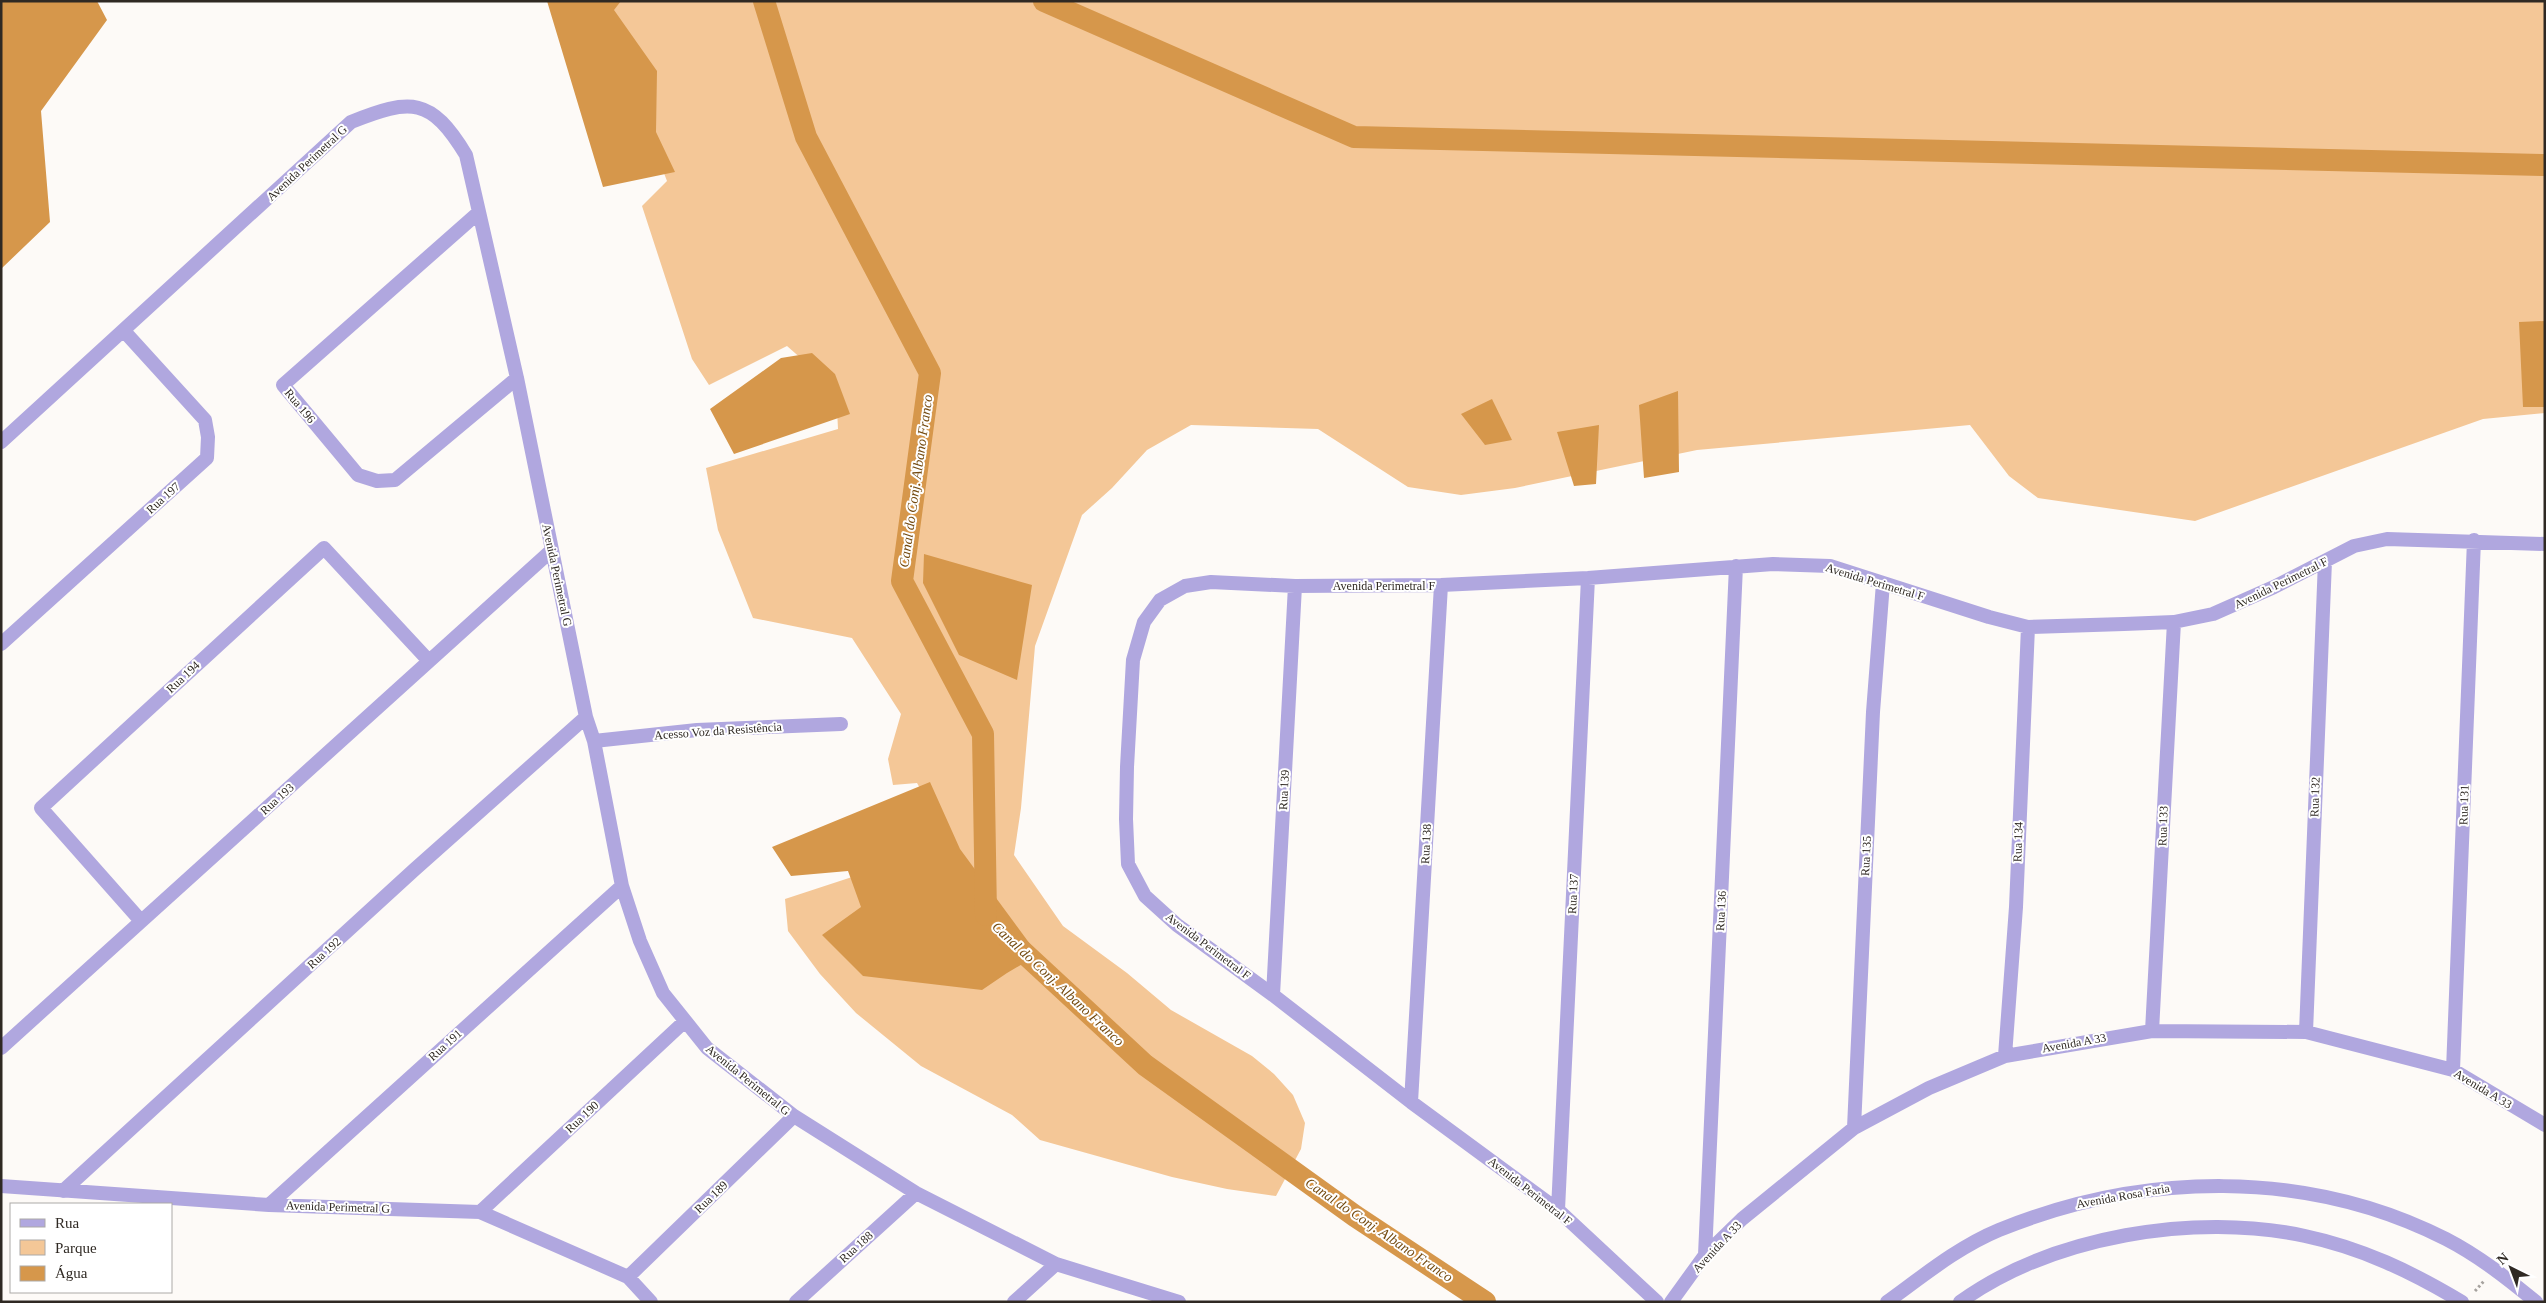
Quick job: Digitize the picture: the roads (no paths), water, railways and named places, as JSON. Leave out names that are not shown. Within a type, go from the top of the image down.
[{"type":"street","name":"Avenida Perimetral G","points":[[1,442],[351,122],[386,108],[417,106],[435,115],[452,132],[466,155],[517,378],[586,717],[594,741],[622,886],[640,941],[663,993],[684,1022],[707,1048],[794,1116],[916,1193],[1056,1264],[1179,1302]]},
{"type":"street","name":"Rua 196","points":[[478,213],[283,386],[358,475],[377,481],[394,480],[517,378]]},
{"type":"street","name":"Rua 197","points":[[1,644],[207,458],[208,437],[205,420],[124,330]]},
{"type":"street","name":"Avenida Perimetral F","points":[[1657,1302],[1558,1210],[1411,1102],[1274,995],[1177,925],[1144,896],[1128,864],[1126,819],[1133,660],[1144,622],[1160,600],[1185,586],[1211,582],[1295,586],[1441,585],[1588,578],[1736,566],[1830,566],[1989,617],[2028,627],[2174,622],[2213,614],[2325,562],[2354,546],[2387,539],[2474,540],[2545,544]]},
{"type":"street","name":"Rua 131","points":[[2453,1070],[2474,540]]},
{"type":"street","name":"Rua 194","points":[[141,921],[41,808],[324,548],[429,661]]},
{"type":"street","name":"Rua 193","points":[[1,1048],[552,550]]},
{"type":"street","name":"Rua 132","points":[[2306,1032],[2325,562]]},
{"type":"street","name":"Rua 136","points":[[1705,1255],[1736,566]]},
{"type":"street","name":"Rua 137","points":[[1558,1210],[1588,578]]},
{"type":"street","name":"Rua 135","points":[[1854,1128],[1873,712],[1883,583]]},
{"type":"street","name":"Rua 138","points":[[1411,1102],[1441,585]]},
{"type":"street","name":"Rua 139","points":[[1274,995],[1295,586]]},
{"type":"street","name":"Rua 133","points":[[2152,1030],[2174,622]]},
{"type":"street","name":"Rua 134","points":[[2005,1056],[2016,907],[2028,627]]},
{"type":"street","name":"Rua 192","points":[[63,1191],[407,877],[586,717]]},
{"type":"street","name":"Acesso Voz da Resistência","points":[[594,741],[697,730],[841,724]]},
{"type":"street","name":"Rua 191","points":[[269,1205],[622,886]]},
{"type":"street","name":"Rua 190","points":[[480,1212],[684,1022]]},
{"type":"street","name":"Avenida A 33","points":[[1671,1302],[1705,1255],[1775,1190],[1854,1128],[1929,1088],[2005,1056],[2152,1030],[2306,1032],[2453,1070],[2545,1125]]},
{"type":"street","name":"Rua 189","points":[[628,1277],[794,1116]]},
{"type":"street","name":"Avenida Rosa Faria","points":[[1888,1302],[1951,1256],[1997,1231],[2063,1208],[2144,1190],[2214,1184],[2262,1186],[2328,1198],[2391,1216],[2446,1239],[2494,1268],[2536,1302]]},
{"type":"street","name":"Avenida Perimetral G","points":[[1,1186],[269,1205],[480,1212],[628,1277],[651,1302]]},
{"type":"street","name":"Rua 188","points":[[796,1302],[916,1193]]},
{"type":"street","points":[[1960,1302],[1979,1288],[2023,1266],[2059,1252],[2145,1232],[2202,1228],[2267,1231],[2306,1236],[2366,1253],[2467,1298]]},
{"type":"street","points":[[1014,1302],[1056,1264]]},
{"type":"water","points":[[1,1],[97,1],[107,20],[41,111],[50,222],[1,269]]},
{"type":"water","points":[[547,1],[621,1],[614,10],[657,71],[656,132],[675,172],[603,187]]},
{"type":"water","points":[[2545,321],[2545,407],[2523,407],[2519,322]]},
{"type":"water","points":[[812,353],[835,374],[850,414],[734,454],[710,409],[781,358]]},
{"type":"water","points":[[1678,391],[1679,472],[1644,478],[1639,405]]},
{"type":"water","points":[[1492,399],[1512,440],[1485,445],[1461,414]]},
{"type":"water","points":[[1599,425],[1596,484],[1574,486],[1557,432]]},
{"type":"water","points":[[924,554],[1032,585],[1017,680],[959,655],[923,583]]},
{"type":"water","points":[[930,782],[960,849],[1038,955],[982,990],[863,976],[822,935],[861,907],[848,871],[791,876],[772,847]]},
{"type":"waterway","name":"Canal do Conj. Albano Franco","points":[[764,1],[806,137],[930,373],[902,581],[983,734],[986,915]]},
{"type":"waterway","points":[[1044,1],[1354,137],[2545,165]]},
{"type":"waterway","name":"Canal do Conj. Albano Franco","points":[[1008,938],[1145,1065],[1355,1216],[1485,1302]]}]
